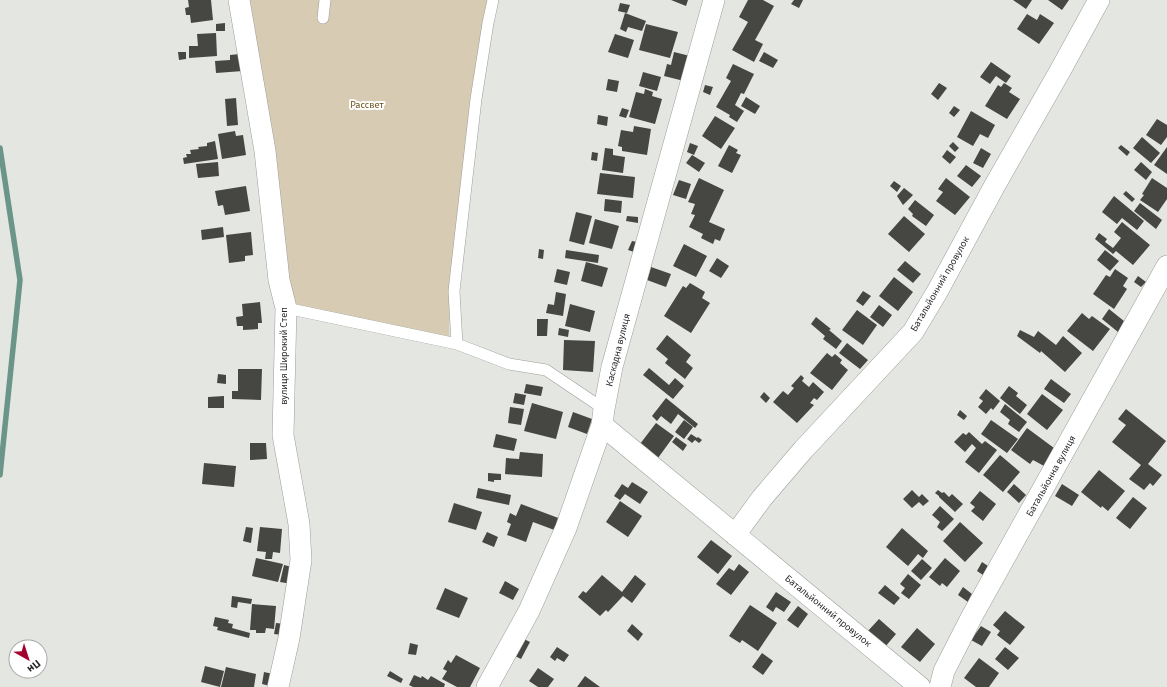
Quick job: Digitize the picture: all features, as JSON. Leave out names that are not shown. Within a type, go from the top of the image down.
[{"type":"street","name":"вулиця Широкий Степ","points":[[239,0],[265,151],[279,280],[286,308],[283,435],[299,524],[301,560],[278,687]]},
{"type":"street","name":"Каскадна вулиця","points":[[487,687],[529,611],[566,528],[603,417],[612,367],[714,0]]},
{"type":"street","name":"Батальйонний провулок","points":[[735,535],[762,498],[802,450],[913,332],[1057,78],[1099,0]]},
{"type":"street","name":"Батальйонна вулиця","points":[[940,687],[944,671],[972,618],[1167,266]]},
{"type":"street","name":"Батальйонний провулок","points":[[603,417],[735,535],[920,687]]},
{"type":"lane","points":[[322,18],[325,0]]},
{"type":"lane","points":[[457,344],[454,291],[476,99],[493,0]]},
{"type":"lane","points":[[286,308],[457,344],[509,364],[546,370],[603,417]]},
{"type":"green space","name":"Рассвет","points":[[243,0],[489,0],[450,289],[449,340],[289,303]]},
{"type":"building","points":[[188,0],[211,0],[213,20],[191,23],[190,15],[186,15],[185,8],[189,7]]},
{"type":"building","points":[[671,0],[688,0],[686,6]]},
{"type":"building","points":[[748,0],[763,0],[774,6],[755,40],[763,44],[754,62],[732,50],[748,22],[739,17]]},
{"type":"building","points":[[794,0],[803,0],[799,8],[791,4]]},
{"type":"building","points":[[1013,0],[1032,0],[1026,9]]},
{"type":"building","points":[[1048,0],[1069,0],[1062,10]]},
{"type":"building","points":[[620,3],[630,5],[627,13],[618,11]]},
{"type":"building","points":[[625,13],[646,21],[642,31],[628,27],[626,32],[620,29]]},
{"type":"building","points":[[1027,14],[1037,20],[1040,14],[1054,23],[1039,44],[1017,29]]},
{"type":"building","points":[[225,23],[225,31],[216,31],[216,24]]},
{"type":"building","points":[[646,24],[678,32],[670,58],[639,50]]},
{"type":"building","points":[[216,33],[217,56],[189,58],[189,46],[198,46],[197,34]]},
{"type":"building","points":[[615,34],[634,40],[628,58],[608,52]]},
{"type":"building","points":[[178,52],[186,52],[186,59],[179,60]]},
{"type":"building","points":[[674,52],[690,56],[684,81],[664,76],[667,64],[671,65]]},
{"type":"building","points":[[764,52],[778,60],[773,68],[759,61]]},
{"type":"building","points":[[240,54],[243,71],[216,73],[215,61],[230,60],[230,55]]},
{"type":"building","points":[[991,62],[1011,76],[1006,83],[996,76],[990,84],[980,77]]},
{"type":"building","points":[[733,64],[754,74],[744,94],[741,93],[735,105],[744,111],[737,122],[729,117],[730,115],[716,107],[731,81],[726,78]]},
{"type":"building","points":[[643,72],[661,77],[657,91],[639,86]]},
{"type":"building","points":[[608,79],[619,81],[617,92],[606,90]]},
{"type":"building","points":[[939,83],[947,88],[938,100],[931,94]]},
{"type":"building","points":[[1004,83],[1012,88],[1009,92],[1020,99],[1007,119],[985,106],[998,85],[1001,87]]},
{"type":"building","points":[[705,85],[713,87],[710,95],[703,92]]},
{"type":"building","points":[[645,89],[653,92],[652,96],[662,99],[655,124],[629,117],[636,92],[644,94]]},
{"type":"building","points":[[746,97],[760,106],[755,114],[741,106]]},
{"type":"building","points":[[236,98],[238,125],[227,126],[225,99]]},
{"type":"building","points":[[954,106],[960,110],[954,117],[949,113]]},
{"type":"building","points":[[622,108],[629,110],[626,118],[619,116]]},
{"type":"building","points":[[971,111],[995,125],[988,138],[980,134],[973,146],[957,137]]},
{"type":"building","points":[[598,115],[608,117],[607,126],[597,124]]},
{"type":"building","points":[[715,116],[735,128],[721,149],[702,136]]},
{"type":"building","points":[[1157,119],[1167,125],[1167,137],[1161,145],[1146,135]]},
{"type":"building","points":[[634,126],[651,129],[647,155],[622,151],[622,147],[618,146],[621,130],[633,132]]},
{"type":"building","points":[[235,131],[236,136],[243,135],[246,155],[222,159],[218,134]]},
{"type":"building","points":[[1142,137],[1160,153],[1151,163],[1133,148]]},
{"type":"building","points":[[215,141],[218,159],[184,164],[183,158],[187,157],[186,154],[191,154],[190,150],[199,149],[198,147],[207,146],[207,143]]},
{"type":"building","points":[[953,142],[959,148],[955,152],[949,146]]},
{"type":"building","points":[[690,143],[698,146],[694,155],[687,152]]},
{"type":"building","points":[[729,145],[738,150],[736,153],[741,155],[732,173],[718,166]]},
{"type":"building","points":[[1121,145],[1130,152],[1127,156],[1118,148]]},
{"type":"building","points":[[1167,147],[1167,174],[1154,165]]},
{"type":"building","points":[[605,148],[613,149],[613,155],[625,157],[623,173],[602,170]]},
{"type":"building","points":[[981,148],[991,154],[983,168],[973,163]]},
{"type":"building","points":[[947,150],[956,157],[950,164],[942,157]]},
{"type":"building","points":[[592,152],[598,153],[597,161],[591,160]]},
{"type":"building","points":[[692,155],[705,163],[699,172],[686,163]]},
{"type":"building","points":[[218,162],[219,176],[198,178],[196,164]]},
{"type":"building","points":[[1141,162],[1152,172],[1146,180],[1134,170]]},
{"type":"building","points":[[966,165],[981,176],[972,187],[957,176]]},
{"type":"building","points":[[600,173],[635,177],[633,198],[597,194]]},
{"type":"building","points":[[699,178],[724,190],[709,222],[725,229],[720,241],[715,239],[713,244],[701,238],[703,234],[689,227],[695,215],[691,214],[695,204],[688,202]]},
{"type":"building","points":[[946,178],[970,197],[955,215],[936,201],[943,192],[938,189]]},
{"type":"building","points":[[1152,178],[1167,188],[1167,199],[1158,212],[1140,200]]},
{"type":"building","points":[[679,180],[691,184],[686,199],[673,195]]},
{"type":"building","points":[[894,181],[901,186],[897,192],[890,186]]},
{"type":"building","points":[[246,186],[250,211],[225,215],[223,205],[218,206],[215,191]]},
{"type":"building","points":[[904,188],[913,195],[903,205],[897,196]]},
{"type":"building","points":[[1126,191],[1135,199],[1132,202],[1123,194]]},
{"type":"building","points":[[1114,196],[1144,221],[1137,230],[1122,218],[1117,224],[1102,212]]},
{"type":"building","points":[[605,199],[622,201],[621,213],[604,211]]},
{"type":"building","points":[[915,200],[934,215],[926,226],[912,216],[913,214],[908,209]]},
{"type":"building","points":[[1140,203],[1162,220],[1156,229],[1134,211]]},
{"type":"building","points":[[576,212],[592,216],[584,245],[569,241]]},
{"type":"building","points":[[627,216],[638,217],[638,223],[626,221]]},
{"type":"building","points":[[904,216],[925,234],[909,252],[888,234]]},
{"type":"building","points":[[595,219],[619,226],[612,249],[589,243]]},
{"type":"building","points":[[1122,222],[1150,245],[1133,265],[1116,251],[1113,254],[1095,239],[1099,233],[1107,239],[1105,242],[1113,248],[1121,238],[1114,232]]},
{"type":"building","points":[[223,227],[224,237],[202,240],[201,230]]},
{"type":"building","points":[[251,232],[253,255],[245,256],[245,261],[229,263],[226,235]]},
{"type":"building","points":[[632,241],[637,242],[634,252],[628,250]]},
{"type":"building","points":[[684,244],[707,256],[696,277],[673,266]]},
{"type":"building","points":[[539,249],[544,250],[543,259],[538,258]]},
{"type":"building","points":[[566,250],[599,255],[598,263],[565,258]]},
{"type":"building","points":[[1105,250],[1119,261],[1110,271],[1097,260]]},
{"type":"building","points":[[717,258],[729,266],[721,278],[709,271]]},
{"type":"building","points":[[905,261],[921,274],[913,283],[897,270]]},
{"type":"building","points":[[586,262],[608,268],[602,287],[581,281]]},
{"type":"building","points":[[651,267],[671,274],[666,287],[647,280]]},
{"type":"building","points":[[557,269],[570,272],[567,285],[554,282]]},
{"type":"building","points":[[1115,269],[1128,278],[1123,286],[1127,289],[1114,309],[1093,294],[1106,275],[1110,277]]},
{"type":"building","points":[[1138,276],[1146,282],[1141,287],[1134,282]]},
{"type":"building","points":[[894,277],[913,292],[898,311],[879,296]]},
{"type":"building","points":[[690,283],[705,292],[702,298],[710,303],[691,333],[664,316],[683,286],[686,288]]},
{"type":"building","points":[[863,291],[871,296],[863,306],[856,301]]},
{"type":"building","points":[[556,292],[566,294],[563,316],[546,313],[548,304],[554,305]]},
{"type":"building","points":[[260,302],[262,323],[258,323],[258,329],[243,330],[243,326],[237,326],[236,317],[243,316],[242,304]]},
{"type":"building","points":[[570,304],[595,311],[590,332],[565,326]]},
{"type":"building","points":[[879,305],[892,315],[883,327],[870,317]]},
{"type":"building","points":[[1109,309],[1124,321],[1118,332],[1102,319]]},
{"type":"building","points":[[857,310],[877,325],[863,345],[842,330]]},
{"type":"building","points":[[1082,313],[1089,319],[1092,316],[1110,329],[1093,351],[1067,331]]},
{"type":"building","points":[[816,317],[831,329],[829,330],[842,341],[836,349],[823,339],[825,336],[811,324]]},
{"type":"building","points":[[537,319],[548,319],[547,336],[537,336]]},
{"type":"building","points":[[559,328],[569,330],[568,337],[558,335]]},
{"type":"building","points":[[1020,330],[1034,337],[1038,331],[1056,345],[1063,336],[1082,353],[1065,372],[1041,351],[1040,353],[1017,336]]},
{"type":"building","points":[[667,335],[691,355],[686,362],[693,368],[685,379],[665,363],[668,359],[656,349]]},
{"type":"building","points":[[564,340],[595,341],[593,372],[563,370]]},
{"type":"building","points":[[847,343],[868,360],[860,369],[839,353]]},
{"type":"building","points":[[827,353],[832,357],[835,354],[842,360],[840,363],[848,370],[832,390],[810,373]]},
{"type":"building","points":[[649,368],[669,385],[675,378],[684,386],[673,399],[643,375]]},
{"type":"building","points":[[238,369],[262,369],[261,400],[232,399],[232,391],[238,391]]},
{"type":"building","points":[[218,374],[226,375],[226,384],[217,383]]},
{"type":"building","points":[[801,375],[804,378],[802,381],[809,387],[813,382],[824,392],[817,400],[814,398],[810,403],[814,405],[797,423],[773,402],[783,391],[788,395],[794,388],[791,386]]},
{"type":"building","points":[[1051,379],[1071,394],[1064,403],[1044,389]]},
{"type":"building","points":[[526,384],[543,387],[541,396],[524,393]]},
{"type":"building","points":[[1009,386],[1018,393],[1016,396],[1027,405],[1020,414],[1000,398]]},
{"type":"building","points":[[986,389],[1000,401],[993,410],[991,408],[986,414],[978,407],[983,401],[979,398]]},
{"type":"building","points":[[764,392],[770,398],[766,403],[760,397]]},
{"type":"building","points":[[515,393],[526,395],[524,405],[513,403]]},
{"type":"building","points":[[1042,394],[1063,410],[1047,430],[1027,414]]},
{"type":"building","points":[[224,396],[224,408],[208,408],[208,397]]},
{"type":"building","points":[[666,398],[698,424],[695,428],[678,414],[671,424],[661,416],[657,421],[652,416]]},
{"type":"building","points":[[532,403],[563,412],[556,439],[524,431]]},
{"type":"building","points":[[1005,404],[1027,422],[1019,432],[1008,424],[1010,420],[1000,412]]},
{"type":"building","points":[[510,407],[524,409],[521,425],[508,423]]},
{"type":"building","points":[[1126,409],[1166,441],[1148,464],[1162,475],[1153,486],[1150,483],[1144,490],[1129,479],[1141,465],[1112,442],[1126,425],[1118,419]]},
{"type":"building","points":[[960,410],[967,416],[964,420],[957,415]]},
{"type":"building","points":[[573,412],[592,419],[587,434],[568,427]]},
{"type":"building","points":[[684,420],[693,427],[684,439],[675,432]]},
{"type":"building","points":[[991,420],[1018,439],[1007,453],[981,434]]},
{"type":"building","points":[[656,423],[674,436],[658,458],[640,444]]},
{"type":"building","points":[[1027,428],[1054,448],[1044,466],[1033,460],[1030,464],[1011,450]]},
{"type":"building","points":[[969,432],[982,444],[985,441],[997,450],[979,473],[965,462],[976,448],[972,444],[965,452],[954,442],[963,433],[966,435]]},
{"type":"building","points":[[496,434],[517,439],[514,451],[493,447]]},
{"type":"building","points":[[691,434],[702,440],[699,443],[695,440],[692,443],[687,439]]},
{"type":"building","points":[[676,437],[687,445],[683,451],[672,442]]},
{"type":"building","points":[[250,443],[266,443],[267,459],[250,460]]},
{"type":"building","points":[[520,452],[543,454],[542,477],[505,474],[506,458],[519,459]]},
{"type":"building","points":[[1000,455],[1020,472],[1003,492],[983,475]]},
{"type":"building","points":[[204,463],[236,466],[234,487],[202,484]]},
{"type":"building","points":[[1099,470],[1125,491],[1108,511],[1102,506],[1101,508],[1081,492]]},
{"type":"building","points":[[488,473],[501,474],[501,480],[494,480],[494,482],[488,481]]},
{"type":"building","points":[[632,482],[648,492],[640,504],[625,494],[620,500],[614,496],[622,484],[628,488]]},
{"type":"building","points":[[1014,484],[1026,495],[1019,503],[1007,492]]},
{"type":"building","points":[[1062,484],[1079,495],[1072,506],[1055,496]]},
{"type":"building","points":[[478,488],[511,495],[509,505],[476,498]]},
{"type":"building","points":[[912,490],[919,497],[922,494],[929,501],[923,506],[919,502],[912,508],[903,499]]},
{"type":"building","points":[[938,490],[942,493],[944,492],[949,497],[952,494],[963,504],[955,512],[935,493]]},
{"type":"building","points":[[980,491],[996,504],[983,521],[971,511],[975,507],[970,503]]},
{"type":"building","points":[[1133,497],[1147,508],[1130,529],[1116,518]]},
{"type":"building","points":[[620,501],[642,516],[628,537],[606,522]]},
{"type":"building","points":[[454,503],[482,512],[476,530],[448,522]]},
{"type":"building","points":[[521,504],[561,519],[557,531],[533,522],[526,542],[507,535],[511,524],[507,522],[510,513],[516,516]]},
{"type":"building","points":[[940,506],[954,519],[942,531],[937,527],[940,522],[932,515]]},
{"type":"building","points":[[960,522],[983,543],[965,562],[943,541]]},
{"type":"building","points":[[246,527],[253,528],[251,543],[243,541]]},
{"type":"building","points":[[260,527],[282,529],[280,553],[273,552],[272,559],[265,559],[266,552],[257,551]]},
{"type":"building","points":[[902,528],[928,551],[923,558],[918,554],[908,566],[886,547]]},
{"type":"building","points":[[487,532],[498,537],[494,547],[482,542]]},
{"type":"building","points":[[711,540],[732,556],[718,574],[697,557]]},
{"type":"building","points":[[256,558],[283,564],[278,582],[252,576]]},
{"type":"building","points":[[945,558],[960,571],[947,587],[942,583],[940,586],[929,577]]},
{"type":"building","points":[[922,559],[932,568],[921,580],[911,571]]},
{"type":"building","points":[[982,562],[988,566],[983,575],[977,571]]},
{"type":"building","points":[[739,564],[749,572],[731,595],[716,584],[729,568],[734,571]]},
{"type":"building","points":[[284,565],[296,568],[292,584],[280,582]]},
{"type":"building","points":[[908,574],[921,585],[909,599],[901,593],[905,588],[900,584]]},
{"type":"building","points":[[602,575],[622,592],[635,575],[646,584],[632,603],[623,596],[608,612],[606,610],[600,616],[578,597],[583,591],[586,593]]},
{"type":"building","points":[[505,581],[519,589],[513,600],[499,593]]},
{"type":"building","points":[[885,585],[900,598],[894,605],[878,593]]},
{"type":"building","points":[[963,587],[972,594],[968,602],[958,595]]},
{"type":"building","points":[[445,588],[468,598],[459,618],[436,609]]},
{"type":"building","points":[[776,592],[791,602],[784,612],[776,607],[773,612],[766,607]]},
{"type":"building","points":[[232,596],[252,599],[251,604],[238,602],[237,608],[231,607]]},
{"type":"building","points":[[252,604],[276,606],[274,629],[266,628],[265,633],[256,633],[256,630],[250,630]]},
{"type":"building","points":[[750,605],[777,623],[758,651],[742,640],[740,643],[729,636]]},
{"type":"building","points":[[798,606],[808,614],[798,628],[787,620]]},
{"type":"building","points":[[1005,611],[1025,627],[1010,645],[997,635],[1000,631],[993,625]]},
{"type":"building","points":[[215,617],[229,620],[228,623],[233,624],[232,628],[250,633],[249,638],[217,630],[218,627],[213,626]]},
{"type":"building","points":[[879,619],[896,634],[885,647],[867,632]]},
{"type":"building","points":[[276,623],[285,624],[282,635],[274,634]]},
{"type":"building","points":[[632,624],[643,634],[638,641],[627,631]]},
{"type":"building","points":[[981,626],[991,632],[982,646],[971,640]]},
{"type":"building","points":[[917,628],[935,644],[920,662],[901,647]]},
{"type":"building","points":[[522,638],[530,642],[521,659],[513,655]]},
{"type":"building","points":[[410,643],[418,645],[416,655],[408,654]]},
{"type":"building","points":[[557,647],[569,655],[564,662],[557,658],[555,661],[550,657]]},
{"type":"building","points":[[1005,647],[1019,658],[1008,670],[995,659]]},
{"type":"building","points":[[762,653],[773,661],[763,675],[752,667]]},
{"type":"building","points":[[456,655],[480,668],[470,687],[457,687],[442,679],[447,671],[443,669],[448,660],[451,663]]},
{"type":"building","points":[[979,658],[999,673],[989,687],[976,687],[964,678]]},
{"type":"building","points":[[205,666],[224,671],[220,687],[201,682]]},
{"type":"building","points":[[226,667],[256,674],[254,687],[221,687]]},
{"type":"building","points":[[538,668],[554,679],[548,687],[538,687],[529,681]]},
{"type":"building","points":[[390,671],[403,679],[401,683],[387,676]]},
{"type":"building","points":[[264,672],[273,674],[270,686],[262,684]]},
{"type":"building","points":[[414,675],[421,678],[422,676],[428,680],[431,676],[445,684],[444,687],[413,687],[409,685]]},
{"type":"building","points":[[585,676],[600,687],[577,687]]},
{"type":"waterway","points":[[0,148],[20,280],[0,475]]}]
